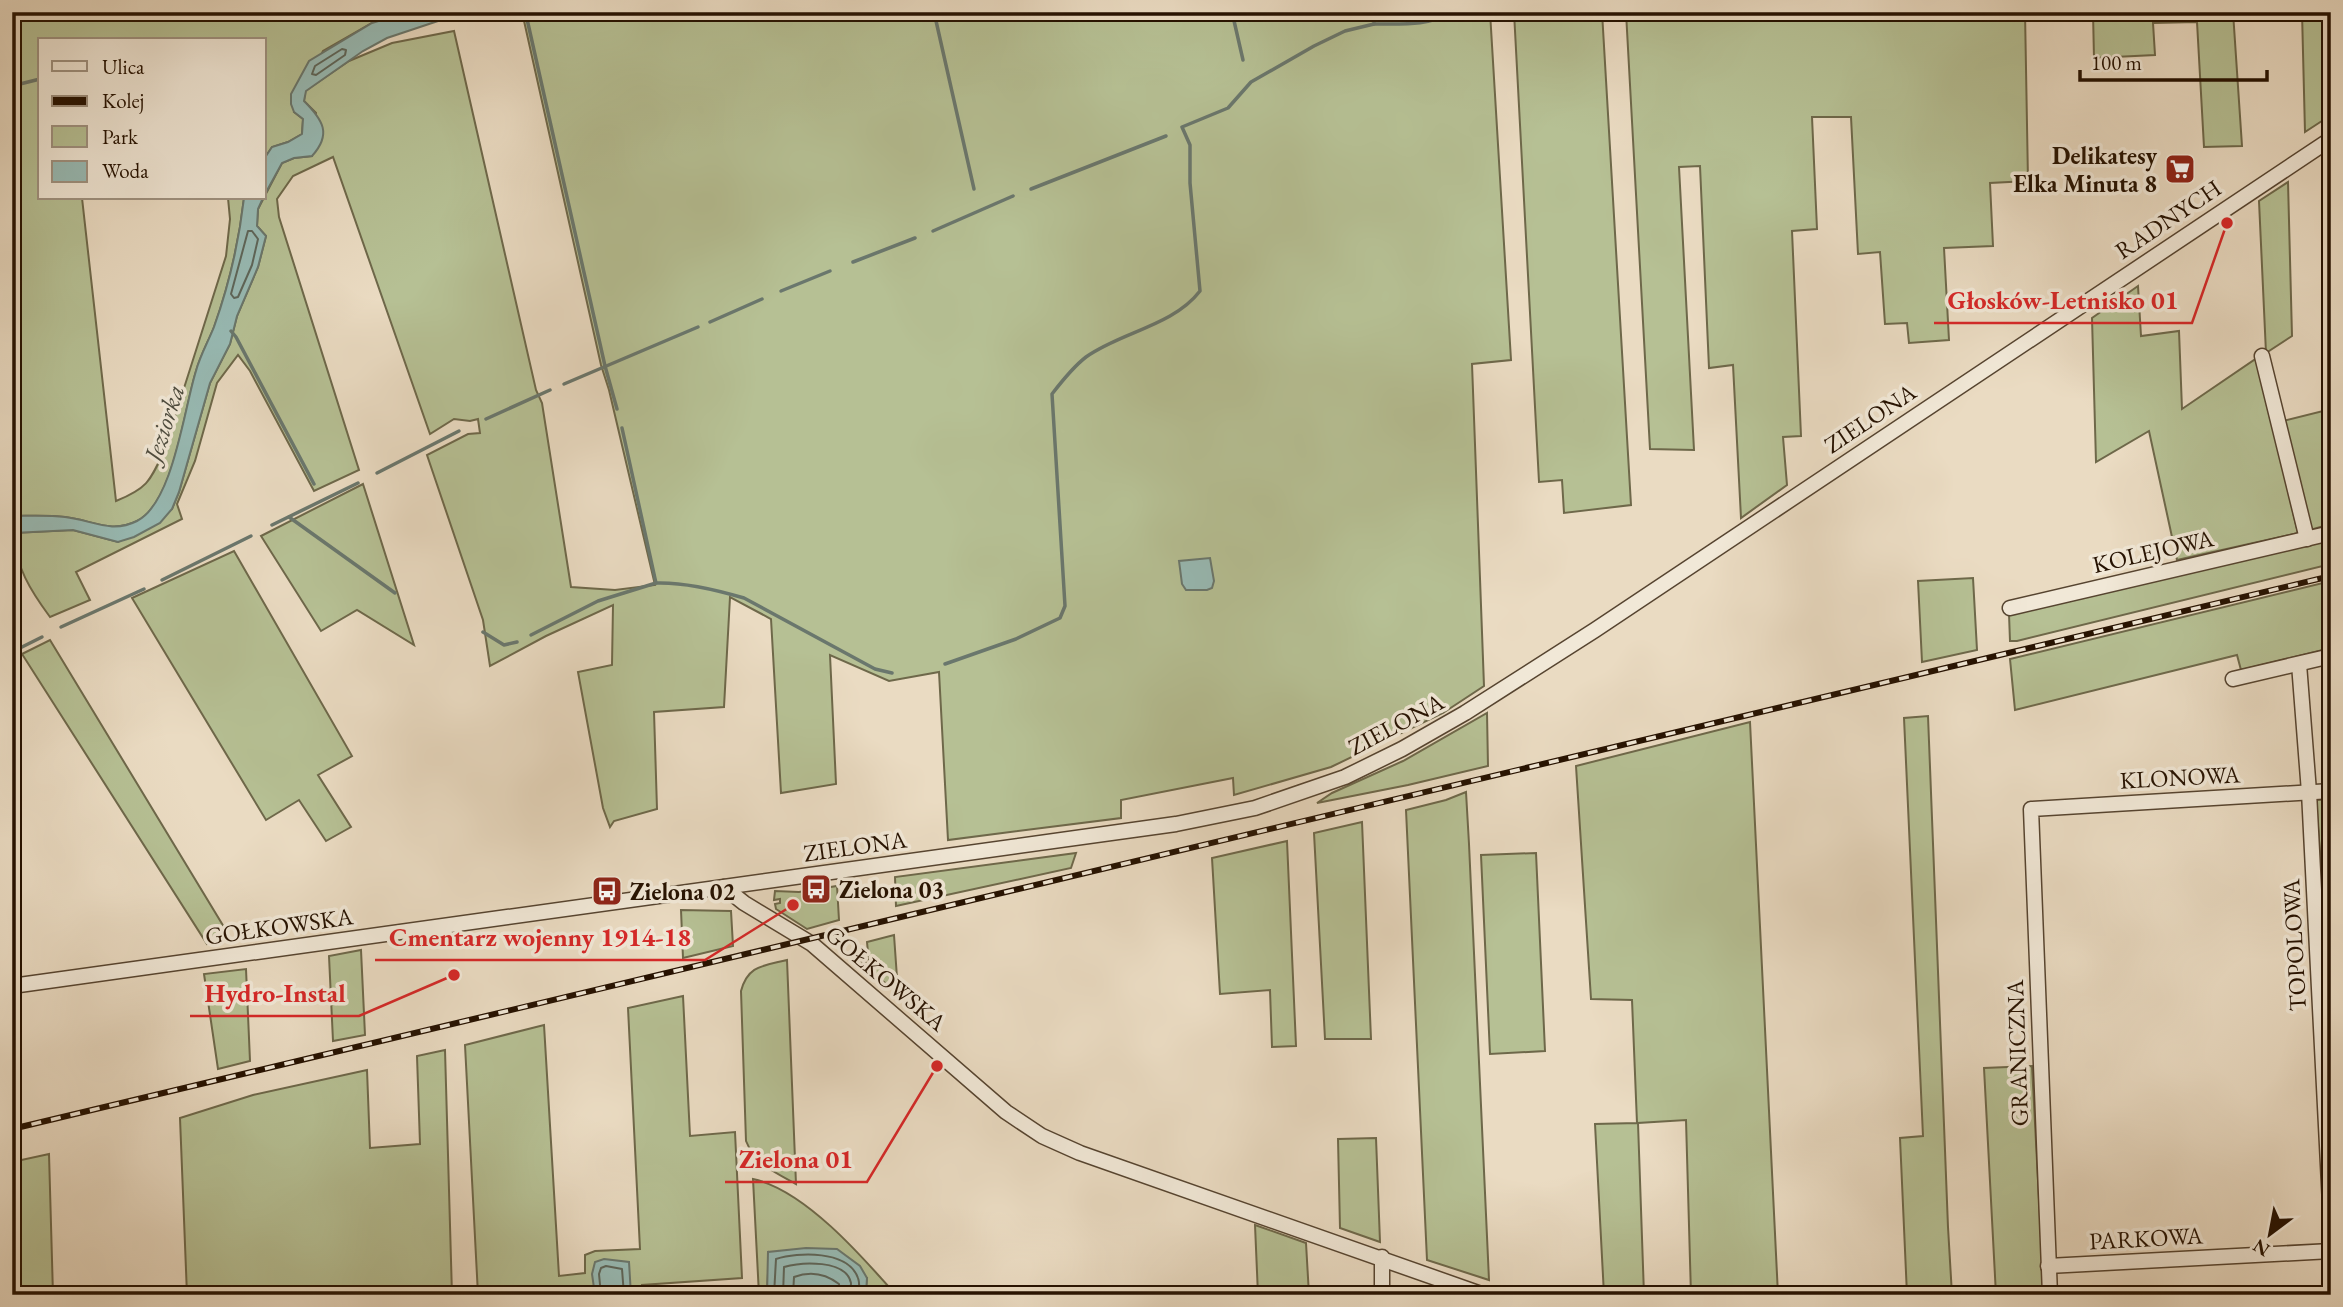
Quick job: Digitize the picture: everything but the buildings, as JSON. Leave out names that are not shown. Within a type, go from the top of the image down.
[{"type":"street","name":"RADNYCH","points":[[1996,362],[2331,139]]},
{"type":"street","points":[[2262,356],[2306,539]]},
{"type":"street","name":"ZIELONA","points":[[724,887],[1176,824],[1255,808],[1345,777],[1402,749],[1489,698],[1996,362]]},
{"type":"street","name":"KOLEJOWA","points":[[2010,608],[2331,533]]},
{"type":"street","points":[[2233,679],[2331,656]]},
{"type":"street","name":"TOPOLOWA","points":[[2299,663],[2309,792],[2331,1224]]},
{"type":"street","name":"KLONOWA","points":[[2031,809],[2331,791]]},
{"type":"street","name":"GRANICZNA","points":[[2031,809],[2050,1295]]},
{"type":"street","name":"GOŁKOWSKA","points":[[12,986],[724,887],[744,903],[812,944],[1006,1112],[1042,1136],[1080,1153],[1484,1295]]},
{"type":"street","name":"PARKOWA","points":[[2048,1266],[2331,1251]]},
{"type":"street","points":[[1382,1257],[1382,1295]]},
{"type":"green space","points":[[12,12],[408,12],[372,23],[323,51],[294,112],[303,119],[302,134],[272,147],[266,156],[266,38],[38,38],[38,200],[82,200],[116,501],[135,492],[147,482],[164,451],[226,256],[230,219],[228,200],[244,200],[229,279],[214,327],[198,365],[169,476],[150,511],[137,521],[119,526],[59,516],[12,516]]},
{"type":"green space","points":[[522,12],[1490,12],[1511,360],[1472,364],[1484,686],[1443,713],[1331,767],[1234,795],[1233,778],[1121,800],[1121,818],[948,840],[939,672],[889,681],[830,655],[836,784],[781,793],[771,619],[730,597],[724,707],[654,712],[657,809],[614,821],[610,827],[603,808],[578,672],[612,665],[613,605],[490,666],[483,620],[427,455],[468,434],[480,433],[478,419],[454,419],[430,434],[333,157],[293,176],[277,199],[279,217],[359,470],[314,491],[250,371],[238,355],[217,383],[195,461],[177,504],[182,519],[76,572],[90,600],[50,617],[25,578],[17,557],[13,533],[73,530],[118,542],[172,509],[210,383],[230,344],[237,316],[258,267],[266,236],[257,226],[258,209],[263,200],[266,200],[266,194],[282,163],[294,158],[312,156],[316,113],[304,101],[305,91],[349,61],[392,43],[454,31],[536,390],[542,403],[571,587],[615,590],[655,585],[601,365]]},
{"type":"green space","points":[[1514,12],[1602,12],[1631,505],[1564,513],[1562,480],[1539,482]]},
{"type":"green space","points":[[1626,12],[2025,12],[2028,181],[1990,183],[1993,246],[1944,248],[1949,340],[1909,343],[1907,323],[1885,324],[1880,252],[1858,254],[1851,117],[1812,117],[1817,229],[1792,231],[1801,436],[1783,437],[1787,485],[1741,518],[1733,365],[1709,368],[1700,166],[1679,167],[1694,450],[1650,449]]},
{"type":"green space","points":[[2093,12],[2233,12],[2242,146],[2204,147],[2197,22],[2153,23],[2155,55],[2094,58]]},
{"type":"green space","points":[[2302,12],[2331,12],[2331,115],[2305,132]]},
{"type":"green space","points":[[2288,182],[2292,336],[2266,353],[2259,201]]},
{"type":"green space","points":[[2138,286],[2141,336],[2179,331],[2182,409],[2257,358],[2298,533],[2177,560],[2149,431],[2096,462],[2092,318]]},
{"type":"green space","points":[[2331,409],[2331,524],[2310,530],[2283,421]]},
{"type":"green space","points":[[363,484],[414,645],[357,610],[321,631],[261,536]]},
{"type":"green space","points":[[2331,539],[2331,564],[2010,641],[2009,614]]},
{"type":"green space","points":[[234,551],[352,756],[318,775],[351,827],[326,841],[299,800],[266,820],[132,598]]},
{"type":"green space","points":[[1973,578],[1977,650],[1922,662],[1918,581]]},
{"type":"green space","points":[[2331,581],[2331,648],[2241,670],[2237,655],[2015,710],[2010,659]]},
{"type":"green space","points":[[50,640],[227,932],[226,939],[207,944],[22,654]]},
{"type":"green space","points":[[1487,713],[1488,766],[1317,803],[1332,793],[1403,761]]},
{"type":"green space","points":[[1928,716],[1952,1295],[1907,1295],[1900,1138],[1923,1136],[1904,718]]},
{"type":"green space","points":[[1750,722],[1778,1295],[1691,1295],[1686,1120],[1638,1123],[1644,1295],[1604,1295],[1595,1124],[1637,1123],[1632,1000],[1591,999],[1576,766]]},
{"type":"green space","points":[[1466,792],[1489,1280],[1427,1260],[1406,810]]},
{"type":"green space","points":[[2331,799],[2331,864],[2321,865],[2316,800]]},
{"type":"green space","points":[[1362,822],[1371,1039],[1325,1039],[1314,833]]},
{"type":"green space","points":[[1287,841],[1296,1046],[1272,1047],[1270,990],[1220,994],[1212,858]]},
{"type":"green space","points":[[1076,853],[1071,868],[896,906],[895,877]]},
{"type":"green space","points":[[1536,853],[1545,1051],[1490,1054],[1481,855]]},
{"type":"green space","points":[[837,886],[839,920],[807,929],[776,909],[775,904],[780,903],[780,899],[774,900],[775,891],[799,892]]},
{"type":"green space","points":[[681,910],[731,911],[733,946],[683,958]]},
{"type":"green space","points":[[894,935],[898,992],[856,962],[869,963],[867,942]]},
{"type":"green space","points":[[361,950],[365,1035],[333,1041],[329,956]]},
{"type":"green space","points":[[787,960],[796,1184],[761,1162],[746,1141],[741,991],[752,971]]},
{"type":"green space","points":[[246,969],[250,1061],[218,1069],[204,974]]},
{"type":"green space","points":[[683,996],[690,1136],[735,1132],[742,1278],[642,1285],[642,1295],[478,1295],[465,1045],[544,1025],[559,1276],[585,1273],[585,1255],[595,1251],[640,1249],[628,1008]]},
{"type":"green space","points":[[445,1050],[452,1295],[187,1295],[180,1118],[253,1095],[367,1070],[370,1148],[420,1144],[417,1056]]},
{"type":"green space","points":[[2032,1066],[2044,1295],[1996,1295],[1984,1068]]},
{"type":"green space","points":[[1376,1138],[1380,1242],[1340,1228],[1338,1139]]},
{"type":"green space","points":[[49,1154],[53,1295],[12,1295],[12,1162]]},
{"type":"green space","points":[[753,1179],[792,1196],[811,1210],[849,1244],[896,1295],[865,1295],[867,1278],[769,1252],[767,1295],[759,1295]]},
{"type":"green space","points":[[1255,1225],[1306,1243],[1309,1295],[1258,1295]]},
{"type":"water","points":[[408,12],[465,12],[387,38],[363,51],[306,91],[304,101],[323,127],[322,141],[312,156],[294,158],[282,163],[266,192],[266,156],[272,147],[302,134],[303,119],[294,112],[291,94],[309,61],[372,23]]},
{"type":"water","points":[[244,200],[262,200],[258,209],[257,226],[266,236],[258,267],[237,316],[230,344],[210,383],[172,509],[160,523],[118,542],[73,530],[13,533],[12,516],[65,517],[119,526],[137,521],[149,511],[160,495],[176,453],[191,388],[214,327],[236,247]]},
{"type":"water","points":[[1210,558],[1214,581],[1212,588],[1186,590],[1182,584],[1179,561]]},
{"type":"water","points":[[806,1248],[837,1249],[860,1266],[867,1278],[866,1294],[767,1295],[768,1252]]},
{"type":"water","points":[[604,1259],[629,1262],[631,1295],[595,1295],[592,1274],[595,1262]]},
{"type":"waterway","points":[[527,12],[605,366],[617,409]]},
{"type":"waterway","points":[[934,12],[974,189]]},
{"type":"waterway","points":[[1232,12],[1243,60]]},
{"type":"waterway","points":[[945,664],[1016,639],[1060,618],[1065,606],[1052,394],[1086,357],[1176,313],[1200,291],[1190,183],[1190,145],[1182,127],[1228,108],[1251,82],[1314,46],[1345,31],[1374,24],[1374,12]]},
{"type":"waterway","points":[[1374,24],[1425,22],[1456,12]]},
{"type":"waterway","points":[[12,86],[38,80]]},
{"type":"waterway","points":[[1031,189],[1166,136]]},
{"type":"waterway","points":[[933,231],[1013,196]]},
{"type":"waterway","points":[[853,262],[915,238]]},
{"type":"waterway","points":[[781,291],[830,271]]},
{"type":"waterway","points":[[710,322],[762,299]]},
{"type":"waterway","points":[[564,384],[698,327]]},
{"type":"waterway","points":[[231,331],[314,484]]},
{"type":"waterway","points":[[486,419],[550,390]]},
{"type":"waterway","points":[[622,428],[656,583],[689,585],[744,598],[875,669],[892,673]]},
{"type":"waterway","points":[[377,473],[459,431]]},
{"type":"waterway","points":[[272,525],[358,483]]},
{"type":"waterway","points":[[289,517],[395,593]]},
{"type":"waterway","points":[[162,580],[251,536]]},
{"type":"waterway","points":[[531,635],[598,601],[656,583]]},
{"type":"waterway","points":[[61,627],[144,589]]},
{"type":"waterway","points":[[483,632],[504,645],[517,642]]},
{"type":"waterway","points":[[12,652],[42,637]]},
{"type":"railway","points":[[12,1129],[2331,576]]},
{"type":"place","name":"Delikatesy Elka Minuta 8","points":[[2180,169]]},
{"type":"place","name":"Głosków-Letnisko 01","points":[[2227,223]]},
{"type":"place","name":"Zielona 03","points":[[816,889]]},
{"type":"place","name":"Zielona 02","points":[[607,891]]},
{"type":"place","name":"Cmentarz wojenny 1914-18","points":[[793,905]]},
{"type":"place","name":"Hydro-Instal","points":[[454,975]]},
{"type":"place","name":"Zielona 01","points":[[937,1066]]},
{"type":"water label","name":"Jeziorka","points":[[164,423]]}]
